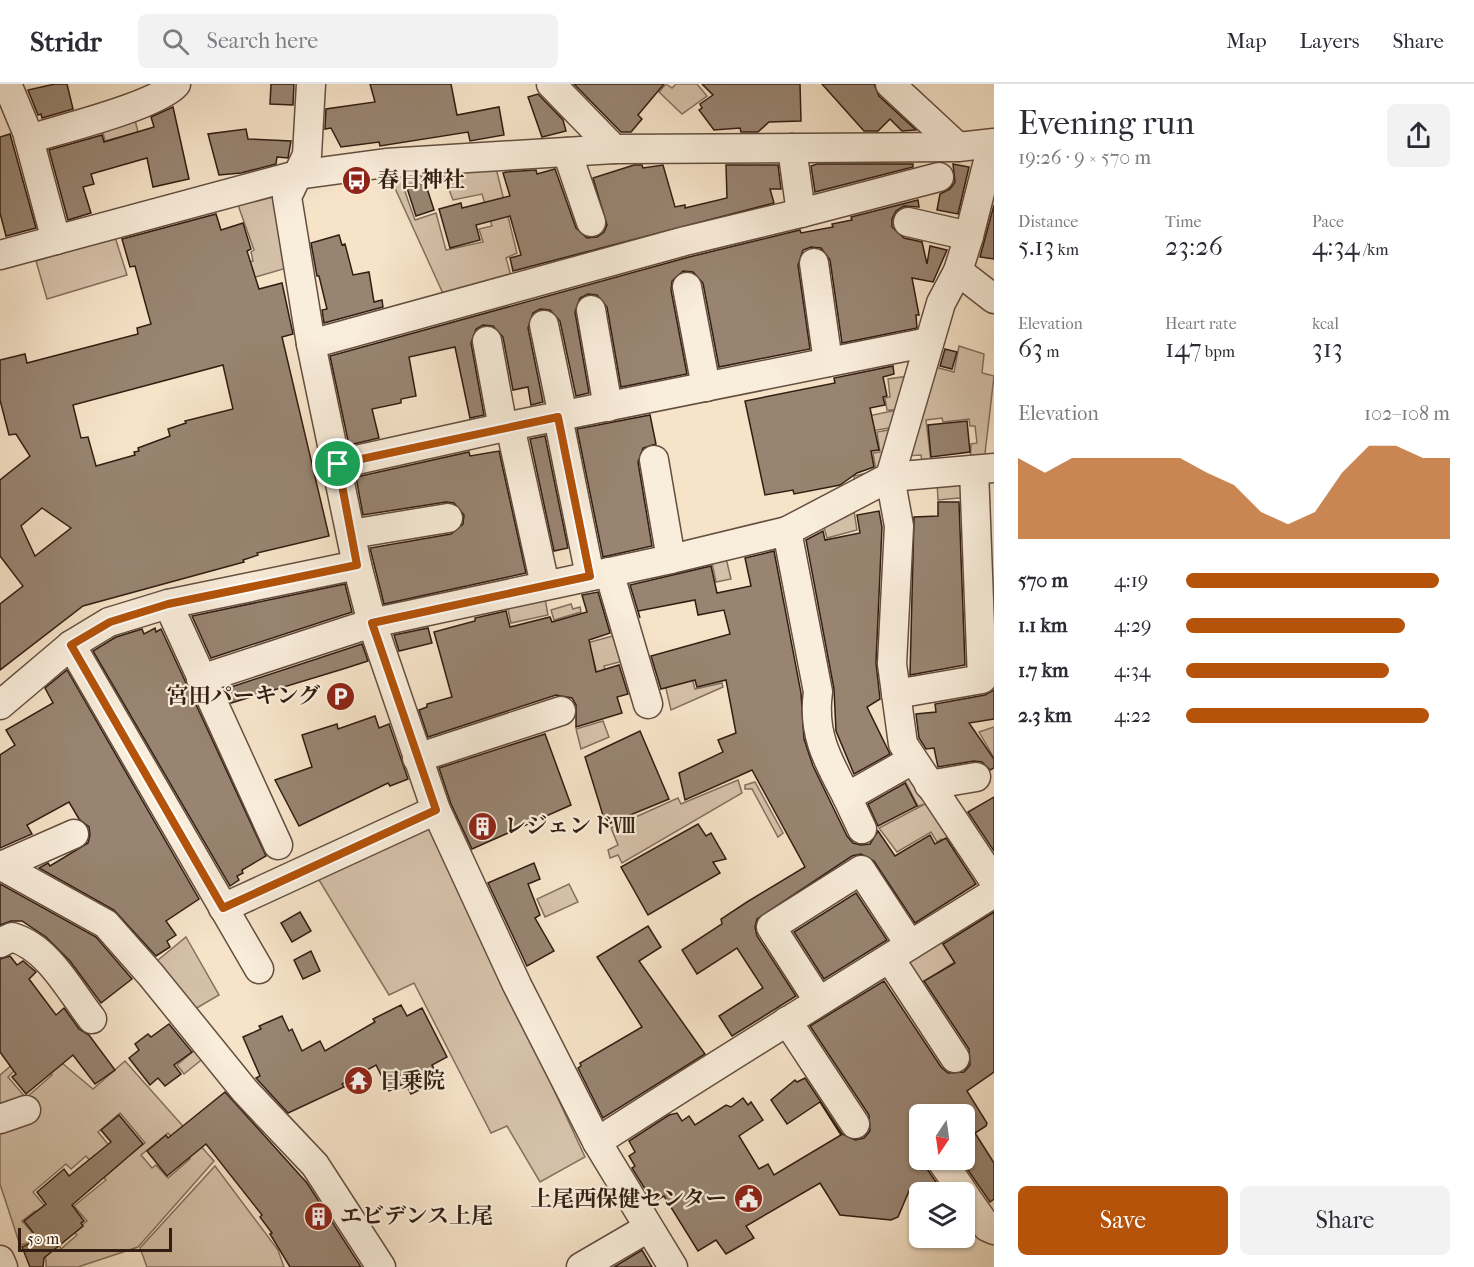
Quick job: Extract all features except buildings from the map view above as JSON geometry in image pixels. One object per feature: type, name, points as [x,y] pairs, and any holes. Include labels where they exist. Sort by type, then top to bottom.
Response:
[{"type":"street","points":[[7,84],[29,139],[56,240]]},
{"type":"street","points":[[29,139],[124,110],[170,90],[176,84]]},
{"type":"street","points":[[311,84],[307,155],[287,197],[311,344],[338,464],[357,565],[372,623],[436,810],[517,985],[597,1142],[672,1267]]},
{"type":"street","points":[[551,84],[614,149]]},
{"type":"street","points":[[890,84],[981,154]]},
{"type":"street","points":[[792,148],[801,213]]},
{"type":"street","points":[[0,255],[297,175],[386,163],[614,149],[792,148],[981,154]]},
{"type":"street","points":[[567,152],[591,222]]},
{"type":"street","points":[[981,154],[969,236],[946,282],[891,477],[899,526],[892,664],[903,744],[994,881]]},
{"type":"street","points":[[311,344],[686,241],[939,177]]},
{"type":"street","points":[[908,222],[969,236]]},
{"type":"street","points":[[814,262],[828,362]]},
{"type":"street","points":[[946,282],[994,299]]},
{"type":"street","points":[[687,287],[706,387]]},
{"type":"street","points":[[591,310],[608,407]]},
{"type":"street","points":[[544,326],[560,416],[599,574],[648,704]]},
{"type":"street","points":[[487,341],[545,585]]},
{"type":"street","points":[[338,464],[560,416],[929,342]]},
{"type":"street","points":[[654,460],[671,559]]},
{"type":"street","points":[[201,680],[372,623],[671,559],[787,531],[891,477],[984,469],[988,648],[982,680],[896,694]]},
{"type":"street","points":[[351,534],[448,518]]},
{"type":"street","points":[[787,531],[818,692],[815,712],[822,750],[862,829]]},
{"type":"street","points":[[0,705],[71,645],[110,622],[168,604],[357,565]]},
{"type":"street","points":[[168,604],[278,845]]},
{"type":"street","points":[[71,645],[259,969]]},
{"type":"street","points":[[417,758],[561,711]]},
{"type":"street","points":[[847,797],[912,760]]},
{"type":"street","points":[[929,785],[976,777]]},
{"type":"street","points":[[223,908],[436,810]]},
{"type":"street","points":[[0,866],[74,834]]},
{"type":"street","points":[[0,866],[106,924],[151,975],[245,1092],[315,1165],[381,1267]]},
{"type":"street","points":[[818,1000],[771,927],[861,870],[955,1058]]},
{"type":"street","points":[[597,1142],[818,1000],[994,893]]},
{"type":"street","points":[[0,943],[12,937],[22,940],[51,964],[93,1019]]},
{"type":"street","points":[[787,1021],[855,1124]]},
{"type":"street","points":[[975,1209],[987,1227],[994,1230]]},
{"type":"street","points":[[581,1267],[648,1228]]},
{"type":"street","points":[[0,1260],[3,1267]]},
{"type":"shaded area","points":[[666,84],[672,88],[676,84],[697,84],[707,96],[682,114],[659,92]]},
{"type":"shaded area","points":[[134,116],[138,132],[105,141],[101,124]]},
{"type":"shaded area","points":[[495,164],[517,253],[506,258],[513,283],[446,300],[389,175],[420,171],[423,180],[403,186],[415,220],[436,213],[446,250],[483,242],[479,229],[492,226],[482,194],[453,200],[441,169]]},
{"type":"shaded area","points":[[277,196],[290,267],[187,297],[227,269],[253,261],[251,252],[254,250],[238,205]]},
{"type":"shaded area","points":[[115,237],[127,275],[47,299],[36,261]]},
{"type":"shaded area","points":[[959,346],[984,354],[982,373],[994,376],[984,462],[923,469],[921,455],[907,456],[931,366],[954,372]],"holes":[[[942,418],[943,422],[969,419],[970,426],[975,426],[977,443],[971,444],[970,463],[931,461],[926,420]]]},
{"type":"shaded area","points":[[909,376],[895,427],[871,431],[868,416],[897,410],[887,410],[885,398],[890,397],[888,379]]},
{"type":"shaded area","points":[[894,429],[881,473],[855,488],[854,476],[876,471],[873,453],[880,452],[877,432]]},
{"type":"shaded area","points":[[964,479],[969,497],[938,500],[937,482]]},
{"type":"shaded area","points":[[853,505],[857,530],[827,538],[822,520]]},
{"type":"shaded area","points":[[726,558],[731,579],[716,582],[712,563]]},
{"type":"shaded area","points":[[544,593],[548,615],[511,623],[506,601]]},
{"type":"shaded area","points":[[571,604],[573,609],[580,607],[581,612],[554,620],[551,610]]},
{"type":"shaded area","points":[[620,634],[627,660],[604,666],[608,682],[563,679],[596,670],[592,654],[554,652]]},
{"type":"shaded area","points":[[691,674],[695,689],[722,683],[723,687],[671,710],[664,680]]},
{"type":"shaded area","points":[[603,721],[609,737],[581,749],[576,729]]},
{"type":"shaded area","points":[[994,727],[994,758],[979,732]]},
{"type":"shaded area","points":[[910,771],[961,845],[950,852],[941,839],[937,842],[931,832],[897,852],[879,828],[925,804],[918,806],[905,781],[882,791]]},
{"type":"shaded area","points":[[738,780],[742,793],[622,863],[618,855],[610,858],[608,850],[618,845],[611,828],[678,798],[681,804]]},
{"type":"shaded area","points":[[755,782],[783,833],[778,837],[752,789],[745,789],[745,785]]},
{"type":"shaded area","points":[[431,825],[585,1157],[540,1182],[507,1126],[491,1133],[414,983],[389,995],[316,875]]},
{"type":"shaded area","points":[[569,884],[578,902],[545,917],[537,899]]},
{"type":"shaded area","points":[[186,937],[219,995],[190,1012],[152,965]]},
{"type":"shaded area","points":[[938,937],[950,954],[956,951],[960,972],[953,963],[919,985],[903,960]]},
{"type":"shaded area","points":[[38,1043],[93,1089],[125,1061],[214,1161],[138,1247],[78,1267],[46,1267],[45,1255],[39,1247],[32,1242],[20,1245],[0,1184],[0,1075]],"holes":[[[33,1052],[52,1075],[26,1098],[8,1077]],[[120,1113],[145,1143],[122,1161],[98,1132]],[[168,1133],[190,1159],[168,1178],[156,1165],[152,1168],[141,1155]],[[86,1156],[106,1180],[74,1206],[87,1221],[74,1232],[77,1235],[61,1249],[51,1230],[39,1240],[22,1221],[35,1211],[47,1225],[55,1218],[33,1192],[66,1164],[71,1169]]]},
{"type":"shaded area","points":[[197,1048],[205,1057],[184,1074],[177,1065]]},
{"type":"shaded area","points":[[215,1166],[278,1250],[284,1267],[147,1267],[140,1248]]},
{"type":"place","name":"春日神社","points":[[356,180]]},
{"type":"place","name":"宮田パーキング","points":[[341,696]]},
{"type":"place","name":"レジェンドⅧ","points":[[483,826]]},
{"type":"place","name":"日乗院","points":[[358,1081]]},
{"type":"place","name":"上尾西保健センター","points":[[748,1199]]},
{"type":"place","name":"エビデンス上尾","points":[[319,1216]]},
{"type":"route","points":[[558,417],[590,576],[372,623],[436,810],[223,908],[71,645],[110,622],[168,604],[357,565],[338,464],[558,417]]}]
